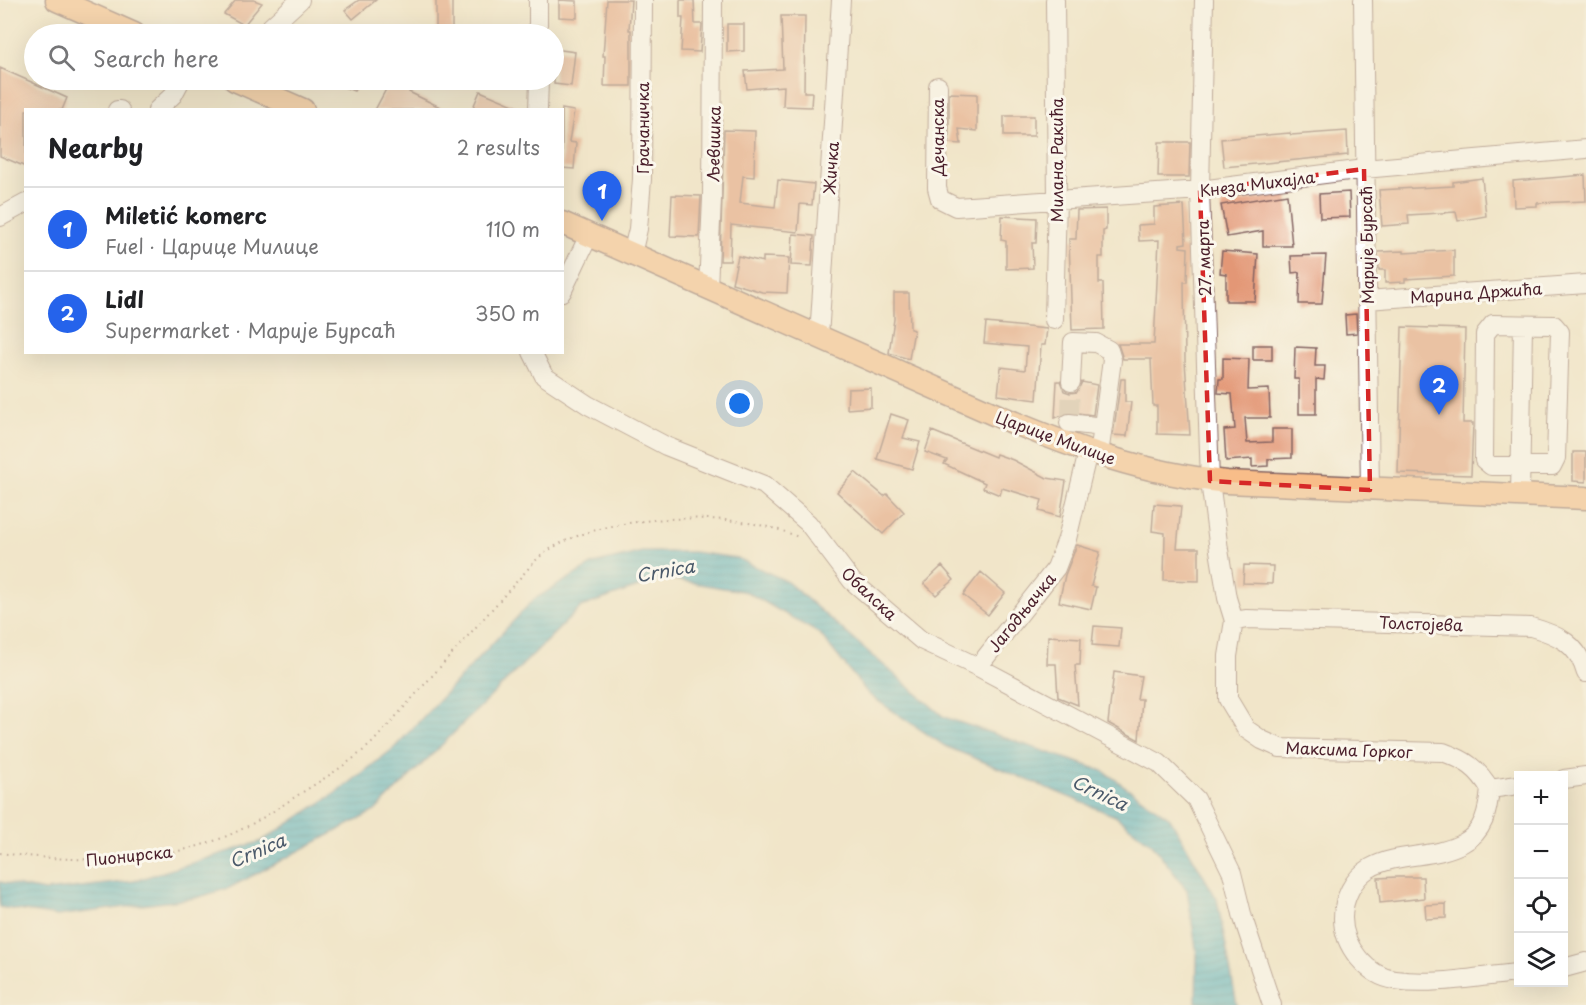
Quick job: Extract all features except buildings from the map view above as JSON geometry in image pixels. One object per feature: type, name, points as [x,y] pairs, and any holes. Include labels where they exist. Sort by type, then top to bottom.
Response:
[{"type":"main road","points":[[57,0],[111,24]]},
{"type":"main road","points":[[256,90],[291,107]]},
{"type":"main road","name":"Царице Милице","points":[[564,225],[819,337],[1065,427],[1093,453],[1210,481],[1586,498]]},
{"type":"street","points":[[274,24],[300,0]]},
{"type":"street","points":[[537,0],[538,24]]},
{"type":"street","name":"Грачаничка","points":[[632,254],[638,229],[642,179],[643,0]]},
{"type":"street","name":"Љевишка","points":[[708,288],[712,199],[713,0]]},
{"type":"street","name":"Жичка","points":[[819,337],[841,0]]},
{"type":"street","name":"Милана Ракића","points":[[1054,320],[1057,199],[1055,0]]},
{"type":"street","name":"27. марта","points":[[1204,0],[1200,190],[1210,481]]},
{"type":"street","name":"Марије Бурсаћ","points":[[1363,0],[1371,490]]},
{"type":"street","name":"Дечанска","points":[[937,188],[938,86]]},
{"type":"street","points":[[159,108],[176,90]]},
{"type":"street","points":[[538,108],[539,90]]},
{"type":"street","name":"Кнеза Михајла","points":[[937,188],[940,200],[956,207],[1200,190],[1364,169],[1586,149]]},
{"type":"street","points":[[0,217],[24,204]]},
{"type":"street","points":[[564,288],[589,235]]},
{"type":"street","name":"Марина Држића","points":[[1367,300],[1586,284]]},
{"type":"street","points":[[1493,324],[1554,325],[1560,332],[1556,461],[1552,466],[1520,468],[1491,466],[1484,460],[1485,334],[1493,324]]},
{"type":"street","points":[[1520,496],[1523,325]]},
{"type":"street","name":"Јагодњачка","points":[[978,666],[1056,568],[1103,427],[1112,360],[1108,350],[1096,343],[1073,342],[1071,382]]},
{"type":"street","name":"Обалска","points":[[533,354],[544,376],[588,405],[666,446],[764,485],[808,523],[852,581],[921,640],[978,666],[1159,764],[1196,799],[1233,873],[1243,918],[1272,1005]]},
{"type":"street","points":[[1065,427],[1103,427]]},
{"type":"street","name":"Максима Горког","points":[[1210,481],[1227,598],[1234,621],[1228,656],[1228,699],[1246,729],[1262,741],[1280,748],[1443,752],[1464,760],[1480,772],[1490,789]]},
{"type":"street","name":"Толстојева","points":[[1234,621],[1247,619],[1531,627],[1566,640],[1576,650],[1586,673]]},
{"type":"street","points":[[1568,778],[1586,776]]},
{"type":"street","points":[[1514,786],[1490,789],[1488,812],[1479,829],[1463,843],[1399,857],[1369,869],[1355,882],[1346,898],[1343,918],[1345,935],[1350,948],[1362,962],[1393,980],[1421,981],[1514,973]]},
{"type":"street","points":[[1568,967],[1586,962]]},
{"type":"path","name":"Пионирска","points":[[0,853],[50,859],[105,861],[185,849],[222,838],[254,823],[352,761],[373,742],[535,561],[548,548],[561,541],[606,527],[664,519],[765,526],[807,541],[821,541]]},
{"type":"highlighted area","points":[[1364,169],[1370,490],[1210,481],[1200,190]]},
{"type":"water","name":"Crnica","points":[[642,552],[693,552],[737,558],[786,581],[944,717],[1103,771],[1170,818],[1217,899],[1237,1005],[1196,1003],[1197,955],[1187,890],[1152,844],[1115,816],[945,746],[869,695],[820,634],[747,592],[664,578],[581,607],[375,811],[229,888],[196,898],[57,916],[0,907],[0,882],[44,891],[134,881],[262,841],[339,791],[394,748],[534,599],[593,564]]},
{"type":"tunnel","points":[[1070,416],[1071,382]]},
{"type":"place","name":"Miletić komerc","points":[[602,221]]},
{"type":"place","name":"Lidl","points":[[1439,415]]}]
